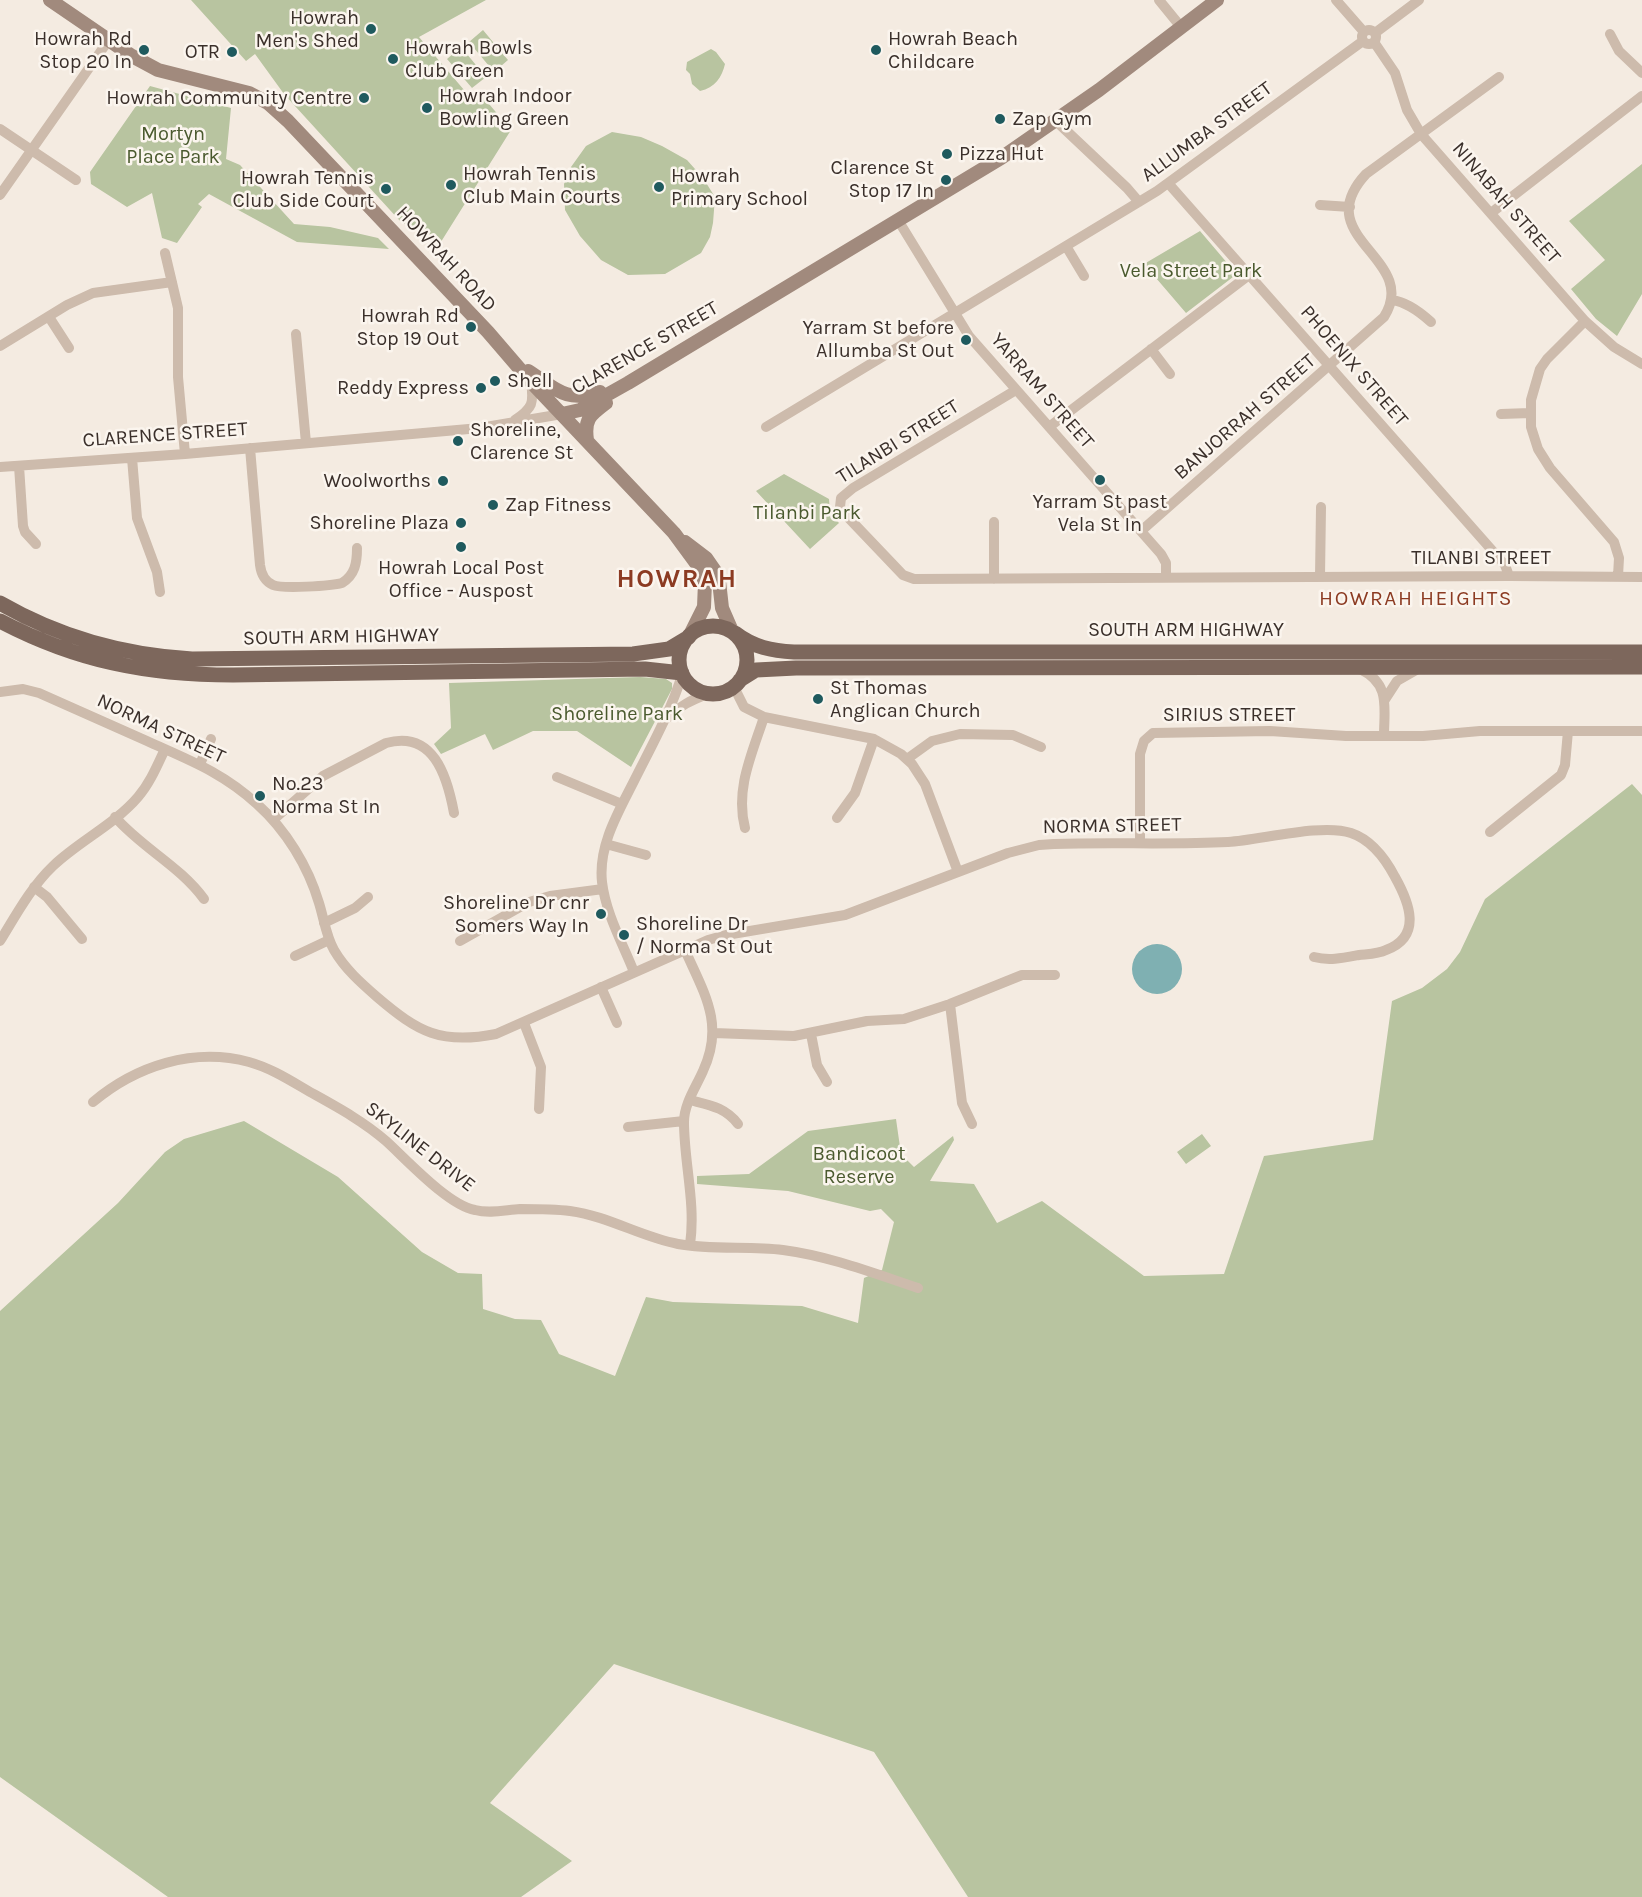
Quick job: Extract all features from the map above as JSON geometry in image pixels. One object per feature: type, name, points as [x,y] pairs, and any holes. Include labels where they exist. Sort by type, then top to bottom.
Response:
[{"type":"main road","name":"HOWRAH ROAD","points":[[50,0],[108,41],[158,70],[249,93],[268,103],[332,167],[674,534]]},
{"type":"main road","name":"CLARENCE STREET","points":[[562,414],[580,410],[628,383],[1001,158],[1056,121],[1217,0]]},
{"type":"main road","points":[[514,361],[560,392],[574,397],[586,396],[628,383]]},
{"type":"main road","points":[[587,440],[585,426],[589,418],[628,383]]},
{"type":"main road","points":[[674,534],[700,553],[712,566],[719,581],[722,608],[742,645],[745,669],[737,683],[720,693],[707,694],[692,686],[682,674],[682,652],[704,607],[705,582],[699,567],[674,534]]},
{"type":"main road","name":"SOUTH ARM HIGHWAY","points":[[0,603],[44,625],[87,641],[146,654],[192,659],[633,654],[669,649],[689,636]]},
{"type":"main road","name":"SOUTH ARM HIGHWAY","points":[[0,621],[39,640],[83,656],[166,673],[233,675],[645,669],[682,674]]},
{"type":"main road","points":[[689,636],[706,626],[717,626],[734,632]]},
{"type":"main road","name":"SOUTH ARM HIGHWAY","points":[[734,632],[748,643],[763,648],[794,652],[1642,652]]},
{"type":"main road","name":"SOUTH ARM HIGHWAY","points":[[737,683],[756,670],[796,668],[1642,667]]},
{"type":"street","points":[[1159,0],[1181,27]]},
{"type":"street","name":"NINABAH STREET","points":[[1336,0],[1369,37],[1395,74],[1407,110],[1421,134],[1585,321],[1614,347],[1642,364]]},
{"type":"street","name":"ALLUMBA STREET","points":[[766,427],[1139,202],[1419,0]]},
{"type":"street","points":[[1610,34],[1619,51],[1642,73]]},
{"type":"street","points":[[0,195],[108,41]]},
{"type":"street","points":[[1431,322],[1411,306],[1392,300],[1388,274],[1354,232],[1350,207],[1355,189],[1366,174],[1499,77]]},
{"type":"street","points":[[1491,213],[1642,96]]},
{"type":"street","points":[[1056,121],[1139,202]]},
{"type":"street","points":[[0,129],[76,180]]},
{"type":"street","name":"PHOENIX STREET","points":[[1168,183],[1505,565],[1509,576]]},
{"type":"street","points":[[1320,205],[1350,207]]},
{"type":"street","name":"YARRAM STREET","points":[[898,220],[969,336],[1165,559],[1166,577]]},
{"type":"street","points":[[1066,246],[1084,276]]},
{"type":"street","points":[[165,253],[179,318],[178,377],[185,454]]},
{"type":"street","points":[[1049,426],[1249,275]]},
{"type":"street","points":[[0,346],[68,305],[93,294],[172,282]]},
{"type":"street","name":"BANJORRAH STREET","points":[[1141,531],[1384,317],[1392,300]]},
{"type":"street","points":[[49,317],[69,348]]},
{"type":"street","points":[[1585,321],[1540,369],[1533,389],[1530,413],[1534,440],[1544,459],[1614,542],[1618,558],[1618,576]]},
{"type":"street","points":[[296,334],[306,443]]},
{"type":"street","points":[[1151,349],[1170,374]]},
{"type":"street","points":[[513,422],[524,415],[532,405],[534,398],[531,382]]},
{"type":"street","name":"TILANBI STREET","points":[[1016,390],[841,498],[840,507],[846,516],[897,570],[908,578],[1642,577]]},
{"type":"street","points":[[1501,414],[1530,413]]},
{"type":"street","name":"CLARENCE STREET","points":[[0,467],[185,454],[480,428],[562,414]]},
{"type":"street","points":[[250,448],[261,573],[269,583],[281,586],[342,583],[355,569],[357,548]]},
{"type":"street","points":[[132,458],[137,518],[157,572],[160,592]]},
{"type":"street","points":[[19,466],[23,526],[25,532],[36,544]]},
{"type":"street","points":[[1320,576],[1321,507]]},
{"type":"street","points":[[994,522],[994,579]]},
{"type":"street","points":[[1358,667],[1377,679],[1384,701],[1384,736]]},
{"type":"street","points":[[1384,701],[1397,681],[1424,667]]},
{"type":"street","points":[[634,972],[613,923],[603,889],[602,862],[606,844],[622,804],[674,698],[682,674]]},
{"type":"street","points":[[737,683],[740,702],[744,707],[764,717],[874,739],[891,747],[907,759],[925,784],[958,873]]},
{"type":"street","name":"NORMA STREET","points":[[0,692],[23,689],[34,691],[200,764],[233,784],[273,820],[304,866],[329,940],[342,962],[358,981],[400,1017],[420,1029],[449,1038],[473,1038],[496,1034],[685,950],[726,935],[845,915],[1008,853],[1039,845],[1226,842],[1335,830],[1354,834],[1363,839],[1385,860],[1407,899],[1410,919],[1408,928],[1398,943],[1384,951],[1332,959],[1314,957]]},
{"type":"street","points":[[662,723],[675,710],[707,694]]},
{"type":"street","points":[[745,828],[740,798],[764,717]]},
{"type":"street","name":"SIRIUS STREET","points":[[1140,842],[1140,754],[1144,741],[1153,733],[1270,731],[1346,736],[1423,736],[1480,731],[1642,731]]},
{"type":"street","points":[[1490,832],[1561,775],[1565,765],[1568,731]]},
{"type":"street","points":[[907,759],[940,737],[960,734],[1013,735],[1041,747]]},
{"type":"street","points":[[200,764],[211,739]]},
{"type":"street","points":[[837,818],[855,793],[874,739]]},
{"type":"street","points":[[273,820],[323,776],[393,741],[416,742],[432,752],[451,794],[454,813]]},
{"type":"street","points":[[0,941],[34,887],[62,857],[131,805],[146,787],[165,749]]},
{"type":"street","points":[[557,777],[622,804]]},
{"type":"street","points":[[115,818],[191,881],[204,899]]},
{"type":"street","points":[[606,844],[646,855]]},
{"type":"street","points":[[34,887],[47,897],[82,939]]},
{"type":"street","points":[[460,941],[529,902],[550,896],[603,889]]},
{"type":"street","points":[[324,923],[355,908],[368,897]]},
{"type":"street","points":[[295,956],[329,940]]},
{"type":"street","points":[[685,950],[709,1007],[714,1033],[706,1064],[690,1100],[684,1121],[691,1192],[690,1245]]},
{"type":"street","points":[[714,1033],[777,1037],[812,1034],[867,1021],[904,1019],[950,1004],[1022,975],[1055,975]]},
{"type":"street","points":[[601,987],[617,1023]]},
{"type":"street","points":[[950,1004],[962,1103],[972,1124]]},
{"type":"street","points":[[524,1023],[541,1067],[540,1109]]},
{"type":"street","points":[[812,1034],[817,1065],[827,1082]]},
{"type":"street","name":"SKYLINE DRIVE","points":[[93,1102],[123,1079],[141,1070],[171,1061],[217,1057],[250,1062],[266,1068],[336,1106],[372,1129],[451,1199],[467,1208],[491,1212],[535,1209],[570,1211],[613,1222],[670,1242],[795,1252],[851,1265],[918,1288]]},
{"type":"street","points":[[690,1100],[718,1107],[732,1116],[738,1124]]},
{"type":"street","points":[[628,1126],[684,1121]]},
{"type":"green space","points":[[191,0],[486,0],[419,37],[470,97],[484,98],[511,130],[439,245],[400,221],[284,94],[255,54],[246,61]]},
{"type":"green space","points":[[483,30],[508,60],[494,72],[469,42]]},
{"type":"green space","points":[[461,47],[486,77],[472,88],[447,59]]},
{"type":"green space","points":[[711,49],[725,64],[717,81],[700,91],[692,84],[690,74],[686,70],[687,62]]},
{"type":"green space","name":"Mortyn Place Park","points":[[150,86],[231,108],[226,159],[240,165],[294,224],[330,227],[378,238],[389,249],[297,242],[209,194],[198,204],[202,207],[177,243],[162,238],[152,193],[127,207],[91,184],[90,172]]},
{"type":"green space","points":[[612,132],[641,137],[687,160],[703,178],[715,197],[710,237],[701,253],[665,274],[628,275],[601,260],[580,236],[565,210],[564,184],[571,167],[586,146]]},
{"type":"green space","points":[[1642,164],[1642,294],[1617,336],[1596,319],[1571,289],[1605,260],[1569,221]]},
{"type":"green space","name":"Vela Street Park","points":[[1200,231],[1234,271],[1233,277],[1186,313],[1144,264]]},
{"type":"green space","name":"Tilanbi Park","points":[[784,474],[829,499],[830,513],[839,523],[810,549],[756,491]]},
{"type":"green space","name":"Shoreline Park","points":[[640,677],[666,679],[672,683],[672,689],[631,767],[577,731],[533,731],[493,750],[485,734],[441,754],[434,744],[451,728],[449,683]]},
{"type":"green space","name":"Bandicoot Reserve","points":[[1632,784],[1642,795],[1642,1897],[968,1897],[874,1752],[614,1664],[490,1803],[572,1861],[521,1897],[168,1897],[0,1777],[0,1311],[118,1203],[165,1152],[184,1139],[244,1121],[338,1177],[422,1252],[458,1273],[482,1274],[483,1309],[515,1319],[541,1320],[559,1354],[615,1376],[646,1297],[673,1302],[802,1306],[858,1323],[864,1278],[882,1270],[894,1222],[881,1209],[870,1211],[788,1191],[697,1184],[697,1176],[749,1174],[808,1131],[896,1119],[901,1154],[914,1167],[953,1136],[954,1140],[930,1181],[974,1184],[997,1223],[1042,1201],[1144,1276],[1224,1274],[1264,1156],[1373,1140],[1392,1001],[1422,988],[1447,969],[1460,952],[1485,899]]},
{"type":"green space","points":[[1202,1134],[1211,1146],[1186,1164],[1177,1152]]},
{"type":"water","points":[[1157,944],[1166,946],[1177,955],[1182,969],[1180,978],[1171,989],[1157,994],[1148,992],[1137,983],[1132,969],[1134,960],[1143,949]]},
{"type":"place","name":"Howrah Men's Shed","points":[[371,29]]},
{"type":"place","name":"Howrah Rd Stop 20 In","points":[[144,50]]},
{"type":"place","name":"Howrah Beach Childcare","points":[[876,50]]},
{"type":"place","name":"OTR","points":[[232,52]]},
{"type":"place","name":"Howrah Bowls Club Green","points":[[393,59]]},
{"type":"place","name":"Howrah Community Centre","points":[[364,98]]},
{"type":"place","name":"Howrah Indoor Bowling Green","points":[[427,108]]},
{"type":"place","name":"Zap Gym","points":[[1000,119]]},
{"type":"place","name":"Pizza Hut","points":[[947,154]]},
{"type":"place","name":"Clarence St Stop 17 In","points":[[946,180]]},
{"type":"place","name":"Howrah Tennis Club Main Courts","points":[[451,185]]},
{"type":"place","name":"Howrah Primary School","points":[[659,187]]},
{"type":"place","name":"Howrah Tennis Club Side Court","points":[[386,189]]},
{"type":"place","name":"Howrah Rd Stop 19 Out","points":[[471,327]]},
{"type":"place","name":"Yarram St before Allumba St Out","points":[[966,340]]},
{"type":"place","name":"Shell","points":[[495,381]]},
{"type":"place","name":"Reddy Express","points":[[481,388]]},
{"type":"place","name":"Shoreline, Clarence St","points":[[458,441]]},
{"type":"place","name":"Yarram St past Vela St In","points":[[1100,480]]},
{"type":"place","name":"Woolworths","points":[[443,481]]},
{"type":"place","name":"Zap Fitness","points":[[493,505]]},
{"type":"place","name":"Shoreline Plaza","points":[[461,523]]},
{"type":"place","name":"Howrah Local Post Office - Auspost","points":[[461,547]]},
{"type":"place","name":"St Thomas Anglican Church","points":[[818,699]]},
{"type":"place","name":"No.23 Norma St In","points":[[260,796]]},
{"type":"place","name":"Shoreline Dr cnr Somers Way In","points":[[601,914]]},
{"type":"place","name":"Shoreline Dr / Norma St Out","points":[[624,935]]},
{"type":"district","name":"HOWRAH","points":[[677,580]]},
{"type":"district","name":"HOWRAH HEIGHTS","points":[[1416,599]]}]
